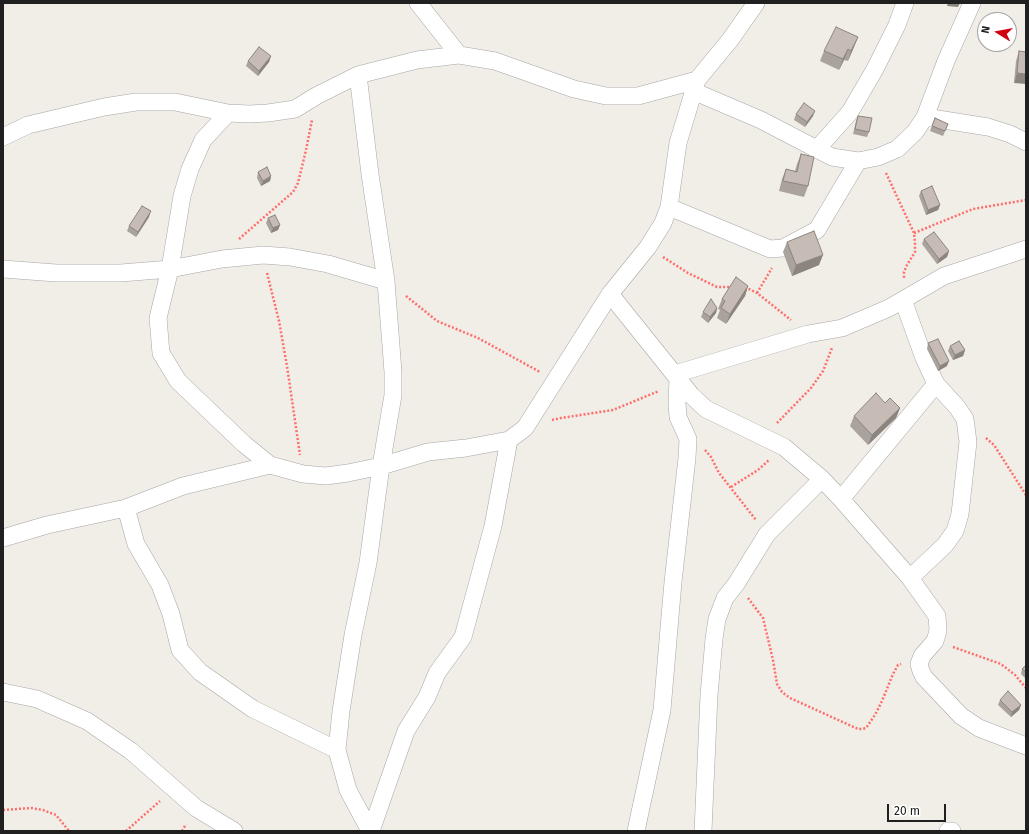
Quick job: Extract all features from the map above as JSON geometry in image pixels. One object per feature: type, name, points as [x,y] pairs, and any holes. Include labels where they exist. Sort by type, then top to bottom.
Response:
[{"type":"street","points":[[418,3],[459,55]]},
{"type":"street","points":[[228,114],[203,140],[190,168],[182,196],[170,269],[158,318],[161,353],[178,381],[244,444],[270,465],[303,474],[326,476],[348,473],[381,466],[428,452],[466,448],[509,440],[525,428],[610,294],[648,247],[663,223],[669,207],[678,143],[695,85],[730,40],[756,3]]},
{"type":"street","points":[[816,150],[850,112],[875,69],[897,25],[905,3]]},
{"type":"street","points":[[3,137],[28,126],[104,107],[136,102],[175,102],[228,114],[268,113],[295,109],[358,74],[417,60],[459,55],[495,61],[574,89],[606,96],[638,96],[695,85],[816,150],[832,157],[858,161],[878,157],[897,148],[915,132],[925,117],[946,61],[972,3]]},
{"type":"street","points":[[358,74],[370,174],[386,285],[393,372],[393,395],[381,466],[368,563],[353,635],[341,711],[337,750],[348,790],[371,831]]},
{"type":"street","points":[[925,117],[988,128],[1010,134],[1026,142]]},
{"type":"street","points":[[669,207],[770,248],[783,248],[816,230],[858,161]]},
{"type":"street","points":[[677,378],[808,334],[842,328],[889,308],[944,276],[1026,249]]},
{"type":"street","points":[[3,269],[56,273],[121,273],[170,269],[222,259],[263,255],[290,257],[328,264],[386,285]]},
{"type":"street","points":[[610,294],[677,378],[706,409],[784,447],[822,479],[841,499],[910,578],[937,616],[938,631],[935,641],[922,656],[920,671],[961,716],[979,728],[1026,746]]},
{"type":"street","points":[[903,300],[924,358],[936,384],[957,407],[965,419],[968,442],[966,475],[960,514],[955,531],[945,546],[910,578]]},
{"type":"street","points":[[636,831],[662,710],[672,589],[688,439],[678,417],[677,378]]},
{"type":"street","points":[[841,499],[936,384]]},
{"type":"street","points":[[371,831],[406,731],[427,697],[437,673],[463,637],[493,526],[509,440]]},
{"type":"street","points":[[3,538],[47,525],[126,508],[183,486],[270,465]]},
{"type":"street","points":[[703,831],[709,695],[717,618],[725,598],[736,584],[767,534],[822,479]]},
{"type":"street","points":[[126,508],[136,544],[160,585],[171,614],[180,650],[200,672],[253,709],[337,750]]},
{"type":"street","points":[[3,692],[37,699],[87,721],[131,751],[196,808],[234,831]]},
{"type":"path","points":[[222,259],[241,236],[293,192],[298,183],[306,150],[316,96]]},
{"type":"path","points":[[878,157],[914,233],[916,247],[915,252],[904,272],[903,300]]},
{"type":"path","points":[[914,233],[973,209],[1026,200]]},
{"type":"path","points":[[648,247],[688,274],[717,287],[737,286]]},
{"type":"path","points":[[757,293],[783,248]]},
{"type":"path","points":[[263,255],[279,321],[303,474]]},
{"type":"path","points":[[386,285],[408,297],[424,312],[437,321],[478,338],[556,381]]},
{"type":"path","points":[[744,286],[757,293],[808,334]]},
{"type":"path","points":[[763,436],[812,388],[823,370],[834,341],[842,328]]},
{"type":"path","points":[[525,428],[561,418],[613,410],[677,378]]},
{"type":"path","points":[[965,419],[994,445],[1026,495]]},
{"type":"path","points":[[688,439],[707,451],[719,473],[767,534]]},
{"type":"path","points":[[731,487],[758,470],[784,447]]},
{"type":"path","points":[[736,584],[756,607],[763,618],[777,684],[782,692],[790,698],[858,729],[866,728],[875,716],[898,665],[904,662],[920,664]]},
{"type":"path","points":[[935,641],[1001,664],[1026,688]]},
{"type":"path","points":[[126,831],[174,789]]},
{"type":"path","points":[[3,810],[32,808],[43,810],[56,815],[69,831]]},
{"type":"building","points":[[836,27],[858,37],[851,51],[848,49],[843,59],[824,51]]},
{"type":"building","points":[[259,47],[271,56],[259,71],[248,61]]},
{"type":"building","points":[[1019,51],[1026,52],[1026,74],[1017,73]]},
{"type":"building","points":[[804,103],[815,111],[807,122],[796,114]]},
{"type":"building","points":[[858,116],[872,118],[869,132],[855,129]]},
{"type":"building","points":[[935,118],[948,124],[945,131],[932,126]]},
{"type":"building","points":[[801,154],[814,157],[808,186],[783,181],[786,169],[797,172]]},
{"type":"building","points":[[267,167],[271,176],[263,181],[258,172]]},
{"type":"building","points":[[932,186],[940,205],[928,210],[921,191]]},
{"type":"building","points":[[142,206],[151,211],[138,232],[129,226]]},
{"type":"building","points":[[275,215],[280,225],[273,228],[268,218]]},
{"type":"building","points":[[814,231],[823,255],[796,265],[787,242]]},
{"type":"building","points":[[934,232],[949,251],[939,259],[924,239]]},
{"type":"building","points":[[736,277],[748,286],[730,314],[721,308],[725,301],[722,299]]},
{"type":"building","points":[[711,299],[717,308],[710,317],[703,312]]},
{"type":"building","points":[[938,339],[949,361],[940,366],[928,343]]},
{"type":"building","points":[[959,341],[965,350],[955,355],[950,346]]},
{"type":"building","points":[[876,393],[885,403],[890,398],[900,408],[872,435],[854,416]]},
{"type":"building","points":[[1026,665],[1026,672],[1022,669]]},
{"type":"building","points":[[1008,691],[1021,705],[1012,712],[1000,700]]}]
